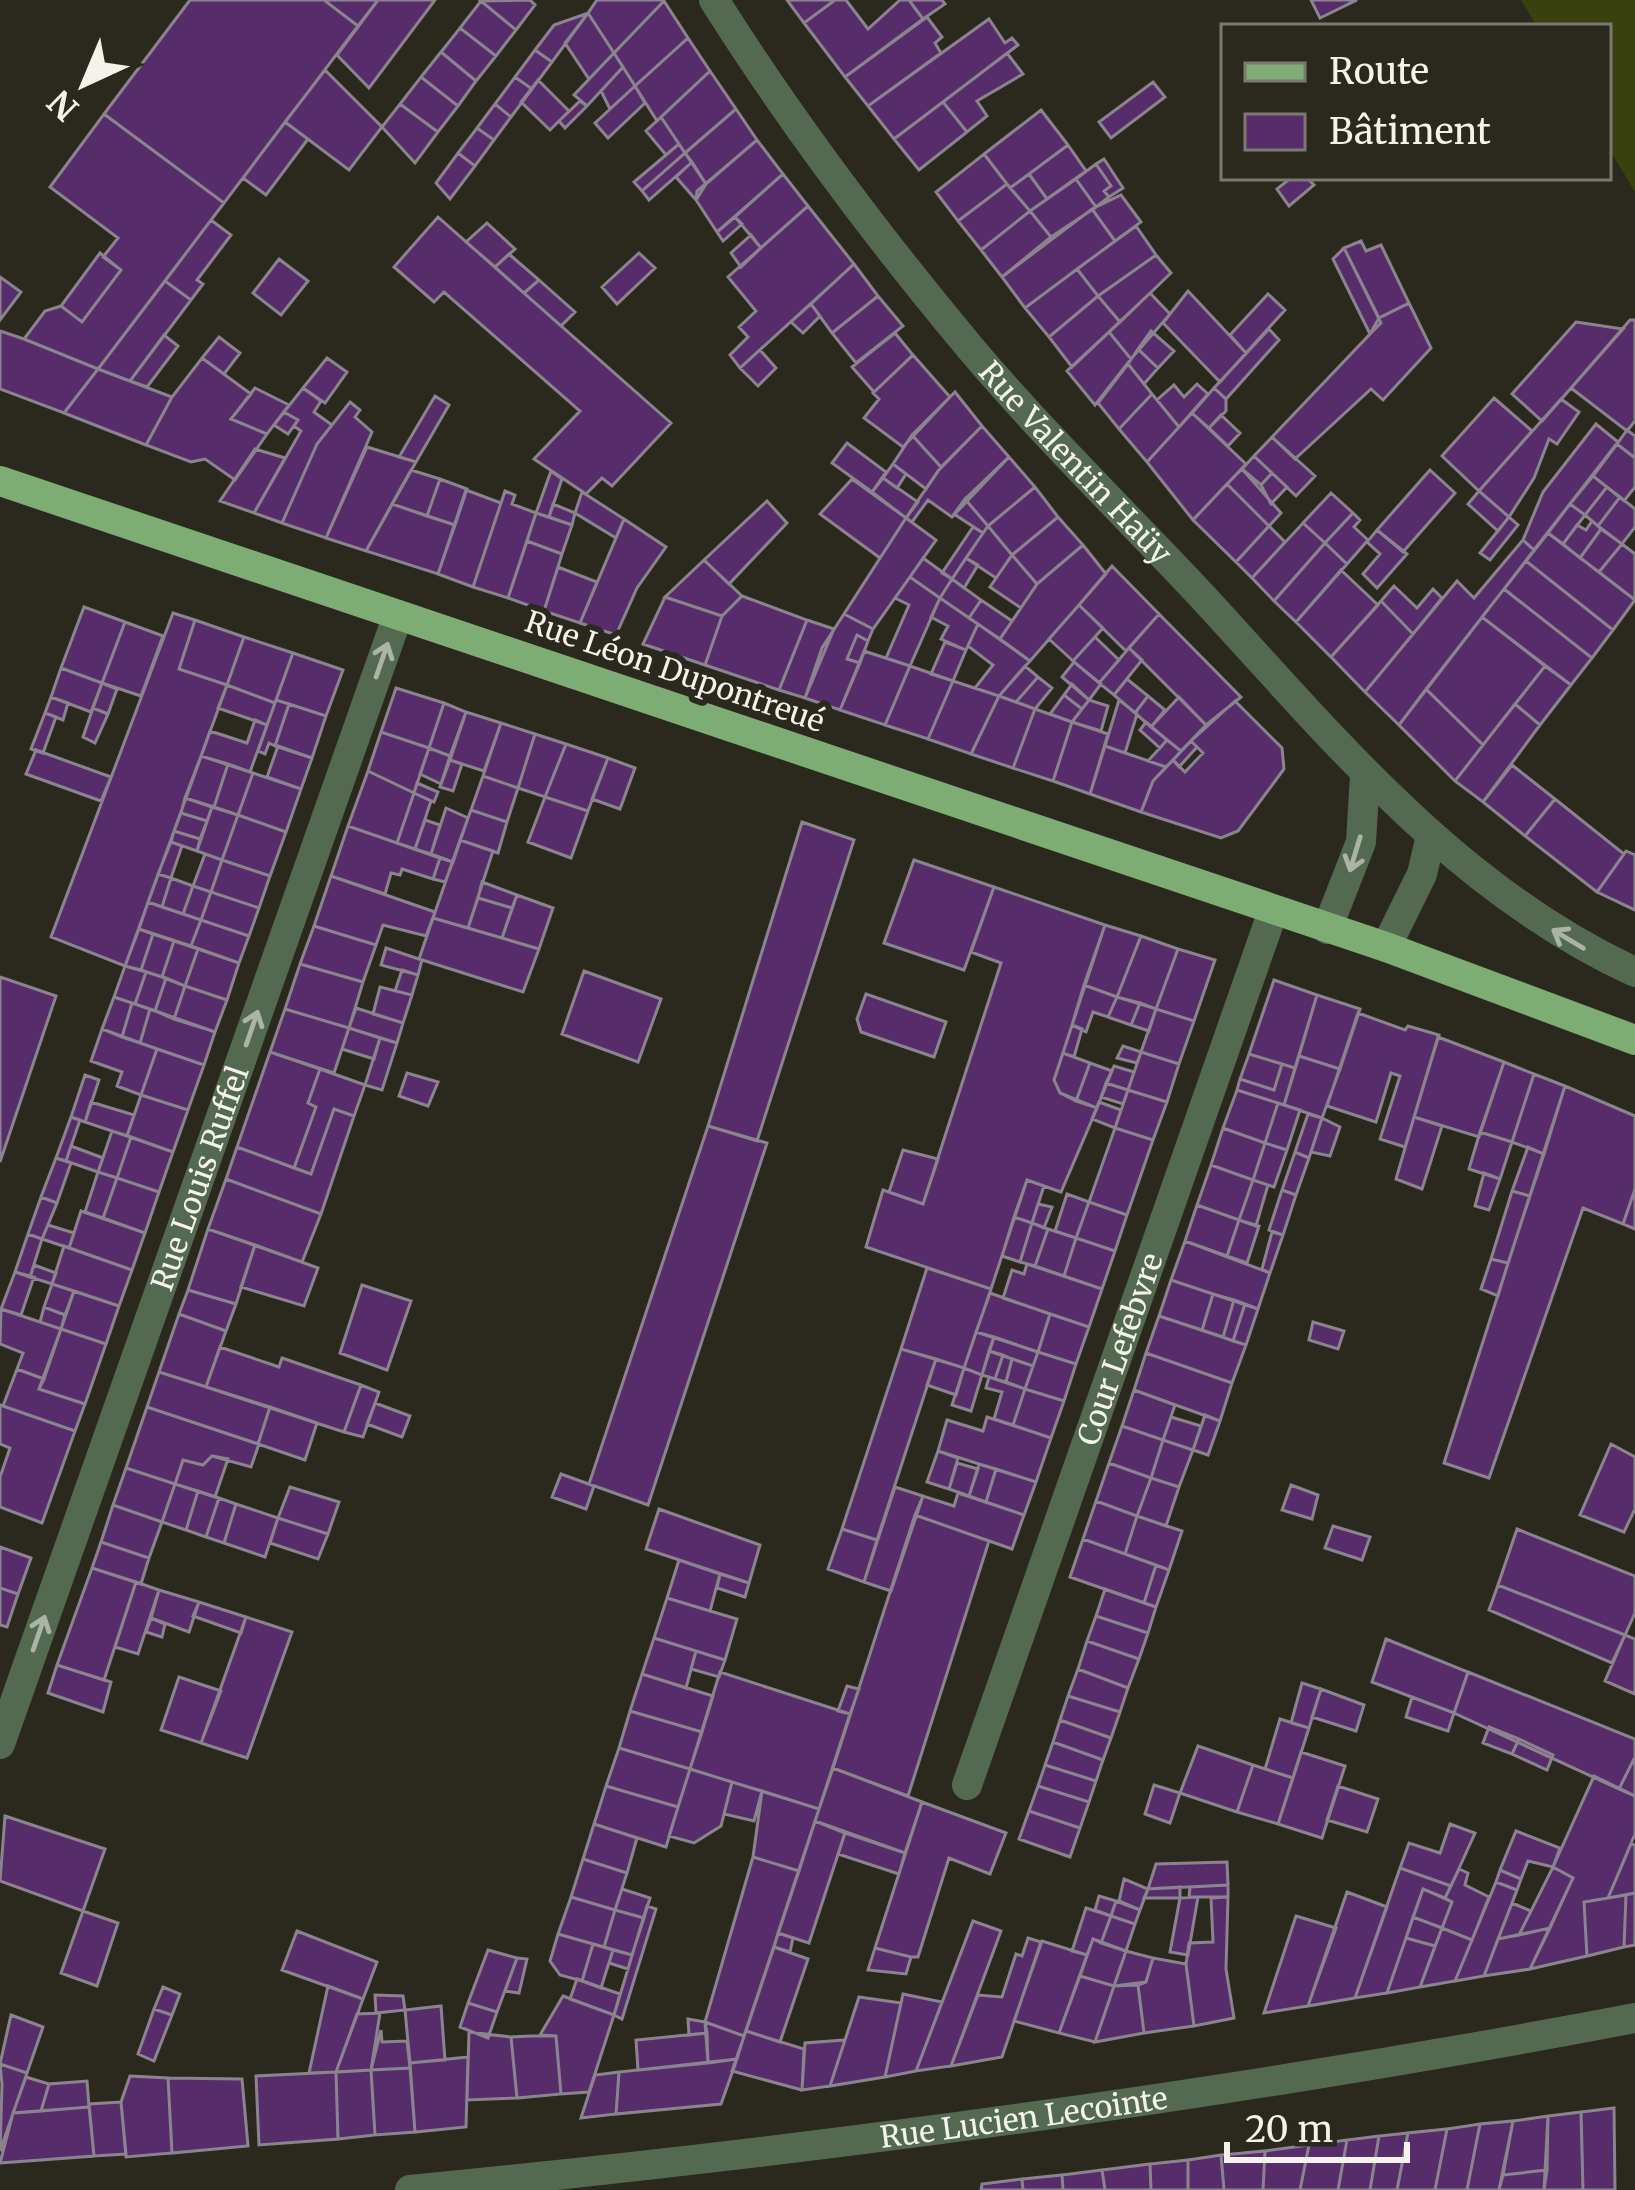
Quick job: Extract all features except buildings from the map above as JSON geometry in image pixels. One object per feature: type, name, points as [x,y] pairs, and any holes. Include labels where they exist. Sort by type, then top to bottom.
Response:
[{"type":"main road","name":"Rue Léon Dupontreué","points":[[0,481],[1386,947],[1635,1040]]},
{"type":"street","name":"Rue Valentin Haüy","points":[[714,0],[871,223],[974,352],[1365,776],[1505,899],[1579,946],[1635,972]]},
{"type":"street","name":"Rue Louis Ruffel","points":[[0,1744],[398,615]]},
{"type":"street","points":[[1327,929],[1360,842],[1365,776]]},
{"type":"street","points":[[1386,947],[1417,887],[1431,836]]},
{"type":"street","name":"Cour Lefebvre","points":[[967,1785],[1273,911]]},
{"type":"street","name":"Rue Lucien Lecointe","points":[[410,2190],[1039,2113],[1495,2044],[1635,2018]]},
{"type":"green space","points":[[1521,0],[1635,0],[1635,192],[1611,152],[1611,24],[1535,24]]}]
